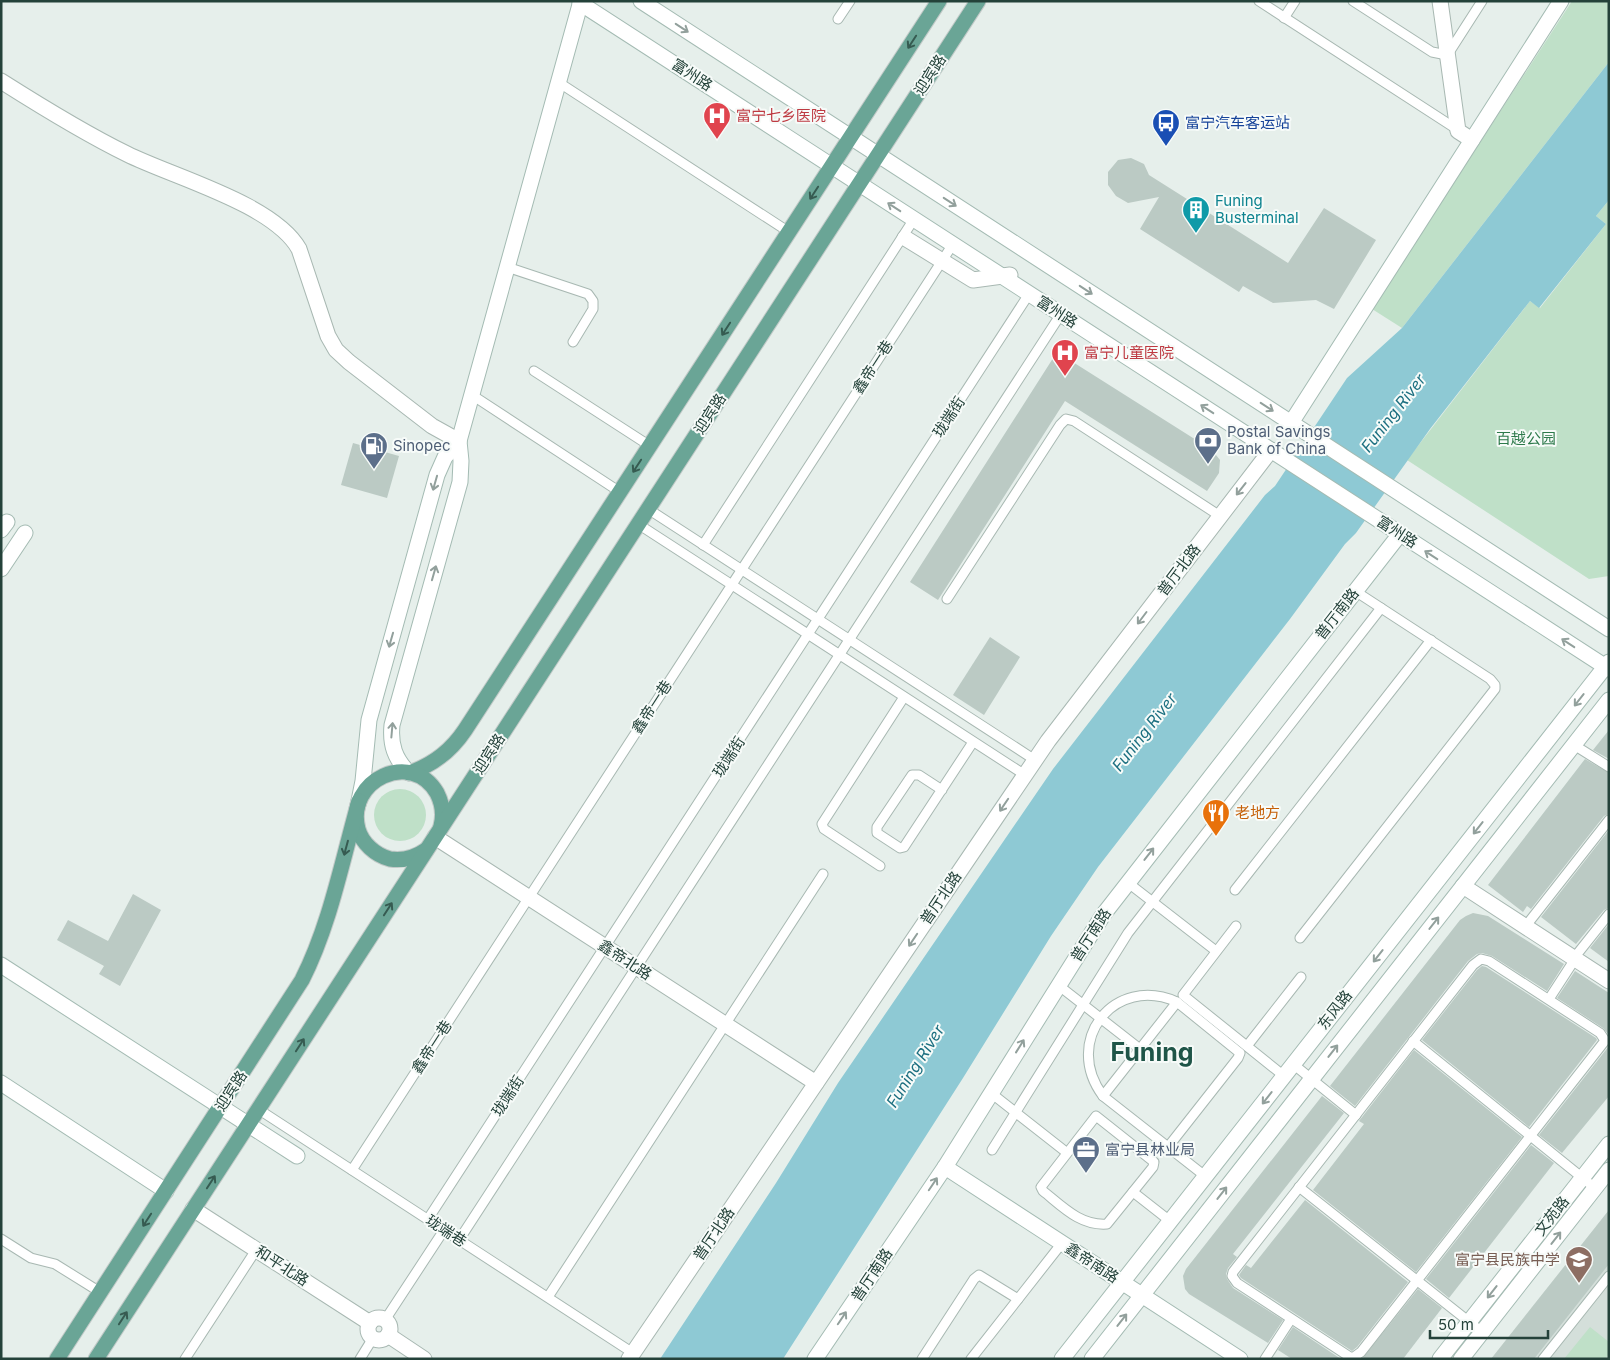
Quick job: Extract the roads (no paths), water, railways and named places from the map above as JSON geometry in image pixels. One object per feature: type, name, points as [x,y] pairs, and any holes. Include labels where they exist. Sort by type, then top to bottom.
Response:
[{"type":"main road","name":"迎宾路","points":[[57,1359],[292,997],[310,964],[323,930],[358,802],[363,792],[370,784],[388,774],[409,773],[425,767],[440,758],[458,740],[939,1]]},
{"type":"main road","name":"迎宾路","points":[[96,1359],[978,1]]},
{"type":"main road","points":[[358,802],[356,822],[359,832],[371,849],[390,858],[411,858],[434,838],[443,820],[440,799],[435,790],[428,782],[409,773]]},
{"type":"street","points":[[641,1],[1609,629]]},
{"type":"street","points":[[1290,422],[1561,1]]},
{"type":"street","points":[[409,773],[394,753],[392,725],[460,482],[462,461],[459,441],[581,2]]},
{"type":"street","name":"富州路","points":[[581,2],[1029,294],[1607,666]]},
{"type":"street","points":[[1440,2],[1458,131],[1472,140]]},
{"type":"street","points":[[1,81],[52,113],[124,153],[231,198],[278,226],[294,241],[299,250],[328,336],[336,350],[432,426],[459,441]]},
{"type":"street","points":[[905,238],[973,280],[1010,275]]},
{"type":"street","points":[[358,802],[363,781],[369,720],[437,475],[445,457],[459,441]]},
{"type":"street","name":"普厅北路","points":[[631,1356],[1035,760],[1271,450]]},
{"type":"street","points":[[1,569],[24,533]]},
{"type":"street","name":"普厅南路","points":[[815,1359],[944,1167],[1102,915],[1400,534]]},
{"type":"street","name":"东风路","points":[[1062,1359],[1607,666]]},
{"type":"street","name":"东风路","points":[[1092,1359],[1609,700]]},
{"type":"street","name":"鑫帝北路","points":[[434,838],[529,897],[816,1084]]},
{"type":"street","points":[[1463,886],[1609,981]]},
{"type":"street","points":[[1,964],[297,1156]]},
{"type":"street","points":[[1,1083],[166,1191]]},
{"type":"street","name":"文苑路","points":[[1440,1359],[1609,1144]]},
{"type":"street","name":"鑫帝南路","points":[[944,1167],[1240,1359]]},
{"type":"street","name":"文苑路","points":[[1461,1359],[1609,1170]]},
{"type":"street","name":"和平北路","points":[[193,1209],[376,1327]]},
{"type":"street","points":[[376,1327],[389,1326],[388,1335],[424,1359]]},
{"type":"lane","points":[[838,19],[850,1]]},
{"type":"lane","points":[[1259,1],[1458,131]]},
{"type":"lane","points":[[1284,18],[1295,1]]},
{"type":"lane","points":[[1353,1],[1428,50],[1438,54],[1448,54],[1482,1]]},
{"type":"lane","points":[[558,82],[789,232]]},
{"type":"lane","points":[[703,545],[914,219]]},
{"type":"lane","name":"鑫帝一巷","points":[[352,1170],[953,244]]},
{"type":"lane","points":[[507,267],[588,294],[594,301],[594,309],[573,342]]},
{"type":"lane","name":"珑端街","points":[[428,1219],[1029,294]]},
{"type":"lane","points":[[459,1240],[1061,314]]},
{"type":"lane","points":[[534,371],[650,446]]},
{"type":"lane","points":[[472,395],[620,492]]},
{"type":"lane","points":[[947,599],[1060,425],[1066,419],[1074,421],[1220,516]]},
{"type":"lane","points":[[648,509],[1035,760]]},
{"type":"lane","points":[[638,524],[1025,775]]},
{"type":"lane","points":[[1300,938],[1495,689],[1495,685],[1490,679],[1355,591]]},
{"type":"lane","points":[[992,1150],[1124,940],[1152,901],[1380,608]]},
{"type":"lane","points":[[1235,890],[1431,640]]},
{"type":"lane","points":[[880,866],[824,829],[822,824],[904,697]]},
{"type":"lane","points":[[942,790],[918,775],[912,774],[877,827],[878,833],[900,848],[904,847],[942,790],[973,742]]},
{"type":"lane","points":[[1574,745],[1609,767]]},
{"type":"lane","points":[[1525,927],[1609,820]]},
{"type":"lane","points":[[548,1297],[822,874]]},
{"type":"lane","points":[[1127,882],[1216,951]]},
{"type":"lane","points":[[1549,999],[1574,958],[1609,914]]},
{"type":"lane","points":[[1236,926],[1183,995],[1247,1046],[1289,1070],[1312,1079],[1356,1115]]},
{"type":"lane","points":[[1481,959],[1489,961],[1549,999],[1600,1033],[1604,1038],[1604,1042],[1361,1352],[1354,1357],[1347,1355],[1237,1284],[1232,1276],[1235,1268],[1473,965],[1481,959]]},
{"type":"lane","points":[[1247,1046],[1301,977]]},
{"type":"lane","points":[[1058,985],[1140,1049]]},
{"type":"lane","points":[[1168,1147],[1240,1053],[1177,1002],[1157,995],[1136,996],[1116,1004],[1100,1018],[1090,1037],[1088,1058],[1092,1078],[1103,1096],[1168,1147],[1205,1176]]},
{"type":"lane","points":[[1103,1096],[1177,1002]]},
{"type":"lane","points":[[1413,1042],[1595,1188]]},
{"type":"lane","points":[[991,1093],[1066,1152]]},
{"type":"lane","name":"珑端巷","points":[[258,1109],[548,1297],[631,1356]]},
{"type":"lane","points":[[1096,1116],[1154,1162],[1153,1167],[1107,1224],[1088,1222],[1078,1218],[1040,1187],[1066,1152],[1096,1116]]},
{"type":"lane","points":[[1298,1187],[1482,1332]]},
{"type":"lane","points":[[1133,1192],[1170,1221]]},
{"type":"lane","points":[[360,1359],[376,1327],[444,1230]]},
{"type":"lane","points":[[1,1239],[31,1258],[55,1264],[100,1292]]},
{"type":"lane","points":[[971,1359],[1062,1243]]},
{"type":"lane","points":[[185,1359],[256,1250]]},
{"type":"lane","points":[[922,1359],[978,1275],[1018,1300]]},
{"type":"lane","points":[[1543,1359],[1609,1276]]},
{"type":"lane","points":[[1265,1359],[1291,1319]]},
{"type":"water","name":"Funing River","points":[[1609,62],[1609,200],[1596,216],[1606,224],[1539,308],[1530,301],[1430,429],[1356,533],[1345,544],[1290,619],[1098,867],[1051,936],[963,1078],[783,1359],[660,1359],[776,1183],[838,1083],[1053,769],[1265,495],[1275,486],[1347,378],[1402,328]]},
{"type":"place","name":"富宁七乡医院","points":[[717,140]]},
{"type":"place","name":"富宁汽车客运站","points":[[1166,147]]},
{"type":"place","name":"Funing Busterminal","points":[[1196,234]]},
{"type":"place","name":"富宁儿童医院","points":[[1065,377]]},
{"type":"place","name":"Postal Savings Bank of China","points":[[1208,465]]},
{"type":"place","name":"Sinopec","points":[[374,470]]},
{"type":"place","name":"老地方","points":[[1216,837]]},
{"type":"place","name":"富宁县林业局","points":[[1086,1174]]},
{"type":"place","name":"富宁县民族中学","points":[[1579,1284]]},
{"type":"district","name":"Funing","points":[[1152,1052]]},
{"type":"park label","name":"百越公园","points":[[1526,439]]}]
